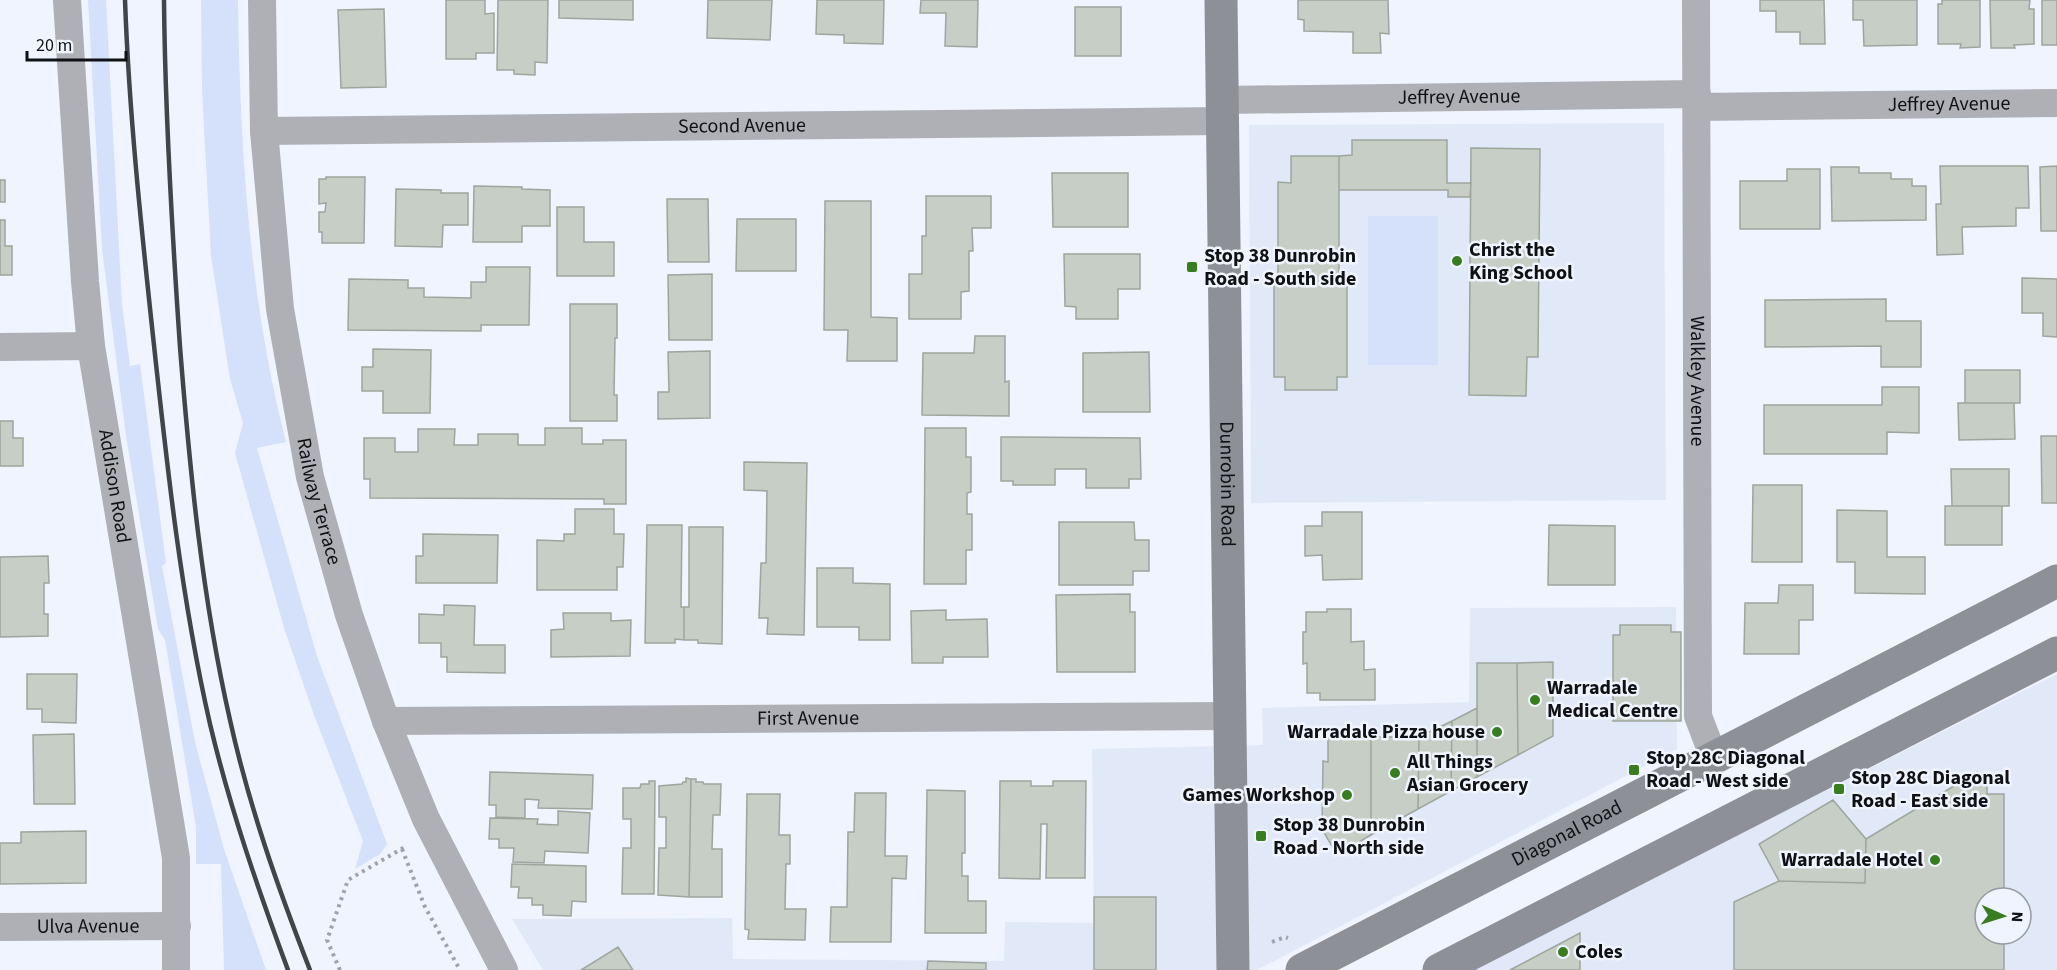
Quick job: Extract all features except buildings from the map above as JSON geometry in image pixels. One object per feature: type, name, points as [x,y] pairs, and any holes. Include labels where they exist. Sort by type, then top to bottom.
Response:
[{"type":"main road","name":"Dunrobin Road","points":[[1221,0],[1233,970]]},
{"type":"main road","name":"Diagonal Road","points":[[1302,970],[2057,581]]},
{"type":"main road","points":[[1439,970],[2057,652]]},
{"type":"street","name":"Addison Road","points":[[68,0],[81,234],[91,346],[176,858],[176,970]]},
{"type":"street","name":"Railway Terrace","points":[[262,0],[264,131],[280,309],[310,477],[349,615],[386,721],[433,833],[504,970]]},
{"type":"street","name":"Walkley Avenue","points":[[1696,0],[1698,716],[1714,758]]},
{"type":"street","name":"Jeffrey Avenue","points":[[1222,111],[1697,100],[2057,103]]},
{"type":"street","name":"Second Avenue","points":[[264,131],[1222,111]]},
{"type":"street","points":[[0,347],[91,346]]},
{"type":"street","name":"First Avenue","points":[[386,721],[1230,716]]},
{"type":"street","name":"Ulva Avenue","points":[[0,927],[177,926]]},
{"type":"path","points":[[340,970],[327,940],[348,880],[433,833]]},
{"type":"path","points":[[401,849],[425,907],[460,970]]},
{"type":"shaded area","points":[[88,0],[106,0],[122,304],[130,366],[140,364],[166,563],[162,566],[195,742],[224,849],[266,970],[224,970],[221,864],[196,864],[196,827],[165,640],[158,629],[126,436],[102,249]]},
{"type":"shaded area","points":[[201,0],[238,0],[244,167],[255,278],[273,388],[286,442],[257,448],[317,656],[387,844],[380,854],[355,869],[363,841],[314,715],[284,628],[235,453],[243,423],[230,379],[211,256],[202,90]]},
{"type":"shaded area","name":"Christ the King School","points":[[1664,123],[1666,500],[1251,503],[1249,125]]},
{"type":"shaded area","points":[[1368,216],[1438,216],[1438,365],[1368,365]]},
{"type":"shaded area","points":[[1676,607],[1677,749],[1257,970],[543,970],[512,919],[732,918],[733,959],[1004,961],[1005,922],[1094,923],[1092,749],[1263,745],[1262,708],[1469,702],[1470,608]]},
{"type":"shaded area","points":[[2057,674],[2057,970],[1469,970]]},
{"type":"railway","points":[[125,0],[132,126],[144,252],[170,482],[191,628],[210,724],[226,786],[255,879],[288,970]]},
{"type":"railway","points":[[164,0],[169,174],[180,347],[193,488],[205,581],[220,674],[246,784],[276,878],[310,970]]},
{"type":"place","name":"Christ the King School","points":[[1457,261]]},
{"type":"place","name":"Stop 38 Dunrobin Road - South side","points":[[1192,267]]},
{"type":"place","name":"Warradale Medical Centre","points":[[1535,700]]},
{"type":"place","name":"Warradale Pizza house","points":[[1497,732]]},
{"type":"place","name":"Stop 28C Diagonal Road - West side","points":[[1634,770]]},
{"type":"place","name":"All Things Asian Grocery","points":[[1395,773]]},
{"type":"place","name":"Stop 28C Diagonal Road - East side","points":[[1839,789]]},
{"type":"place","name":"Games Workshop","points":[[1347,795]]},
{"type":"place","name":"Stop 38 Dunrobin Road - North side","points":[[1261,836]]},
{"type":"place","name":"Warradale Hotel","points":[[1935,860]]},
{"type":"place","name":"Coles","points":[[1563,952]]}]
